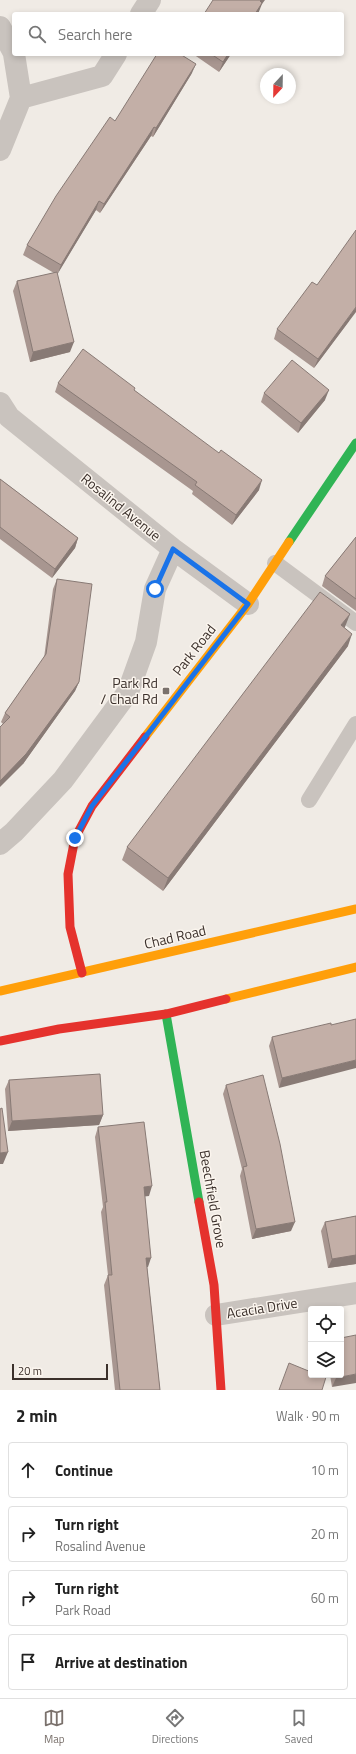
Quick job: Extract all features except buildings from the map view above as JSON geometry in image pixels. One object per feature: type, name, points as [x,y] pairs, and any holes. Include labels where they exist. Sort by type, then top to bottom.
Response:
[{"type":"street","points":[[142,12],[150,0]]},
{"type":"street","points":[[0,27],[12,50]]},
{"type":"street","points":[[0,150],[21,98],[14,56]]},
{"type":"street","points":[[21,98],[102,76],[115,56]]},
{"type":"street","name":"Rosalind Avenue","points":[[0,403],[9,417],[173,549],[248,604]]},
{"type":"street","name":"Park Road","points":[[82,974],[70,927],[68,874],[75,838],[92,806],[248,604],[356,443]]},
{"type":"street","points":[[0,844],[14,832],[63,780],[128,692],[146,642],[155,589],[173,549]]},
{"type":"street","name":"Chad Road","points":[[0,991],[82,974],[356,909]]},
{"type":"street","points":[[0,1041],[59,1030],[166,1014],[356,967]]},
{"type":"street","name":"Beechfield Grove","points":[[166,1014],[214,1285],[221,1390]]},
{"type":"street","name":"Acacia Drive","points":[[216,1315],[356,1293]]},
{"type":"lane","points":[[275,563],[356,623]]},
{"type":"lane","points":[[309,800],[356,724]]},
{"type":"traffic: fast","points":[[289,542],[356,443]]},
{"type":"traffic: fast","points":[[166,1014],[199,1202]]},
{"type":"traffic: slow","points":[[145,737],[248,604],[289,542]]},
{"type":"traffic: slow","points":[[0,991],[356,909]]},
{"type":"traffic: slow","points":[[226,999],[356,967]]},
{"type":"traffic: jam","points":[[82,973],[70,927],[68,874],[75,838],[92,806],[145,737]]},
{"type":"traffic: jam","points":[[0,1041],[59,1029],[166,1014],[226,999]]},
{"type":"traffic: jam","points":[[199,1202],[214,1285],[221,1390]]},
{"type":"place","name":"Park Rd / Chad Rd","points":[[166,691]]},
{"type":"route","points":[[75,838],[92,806],[248,604],[173,549],[155,589]]}]
